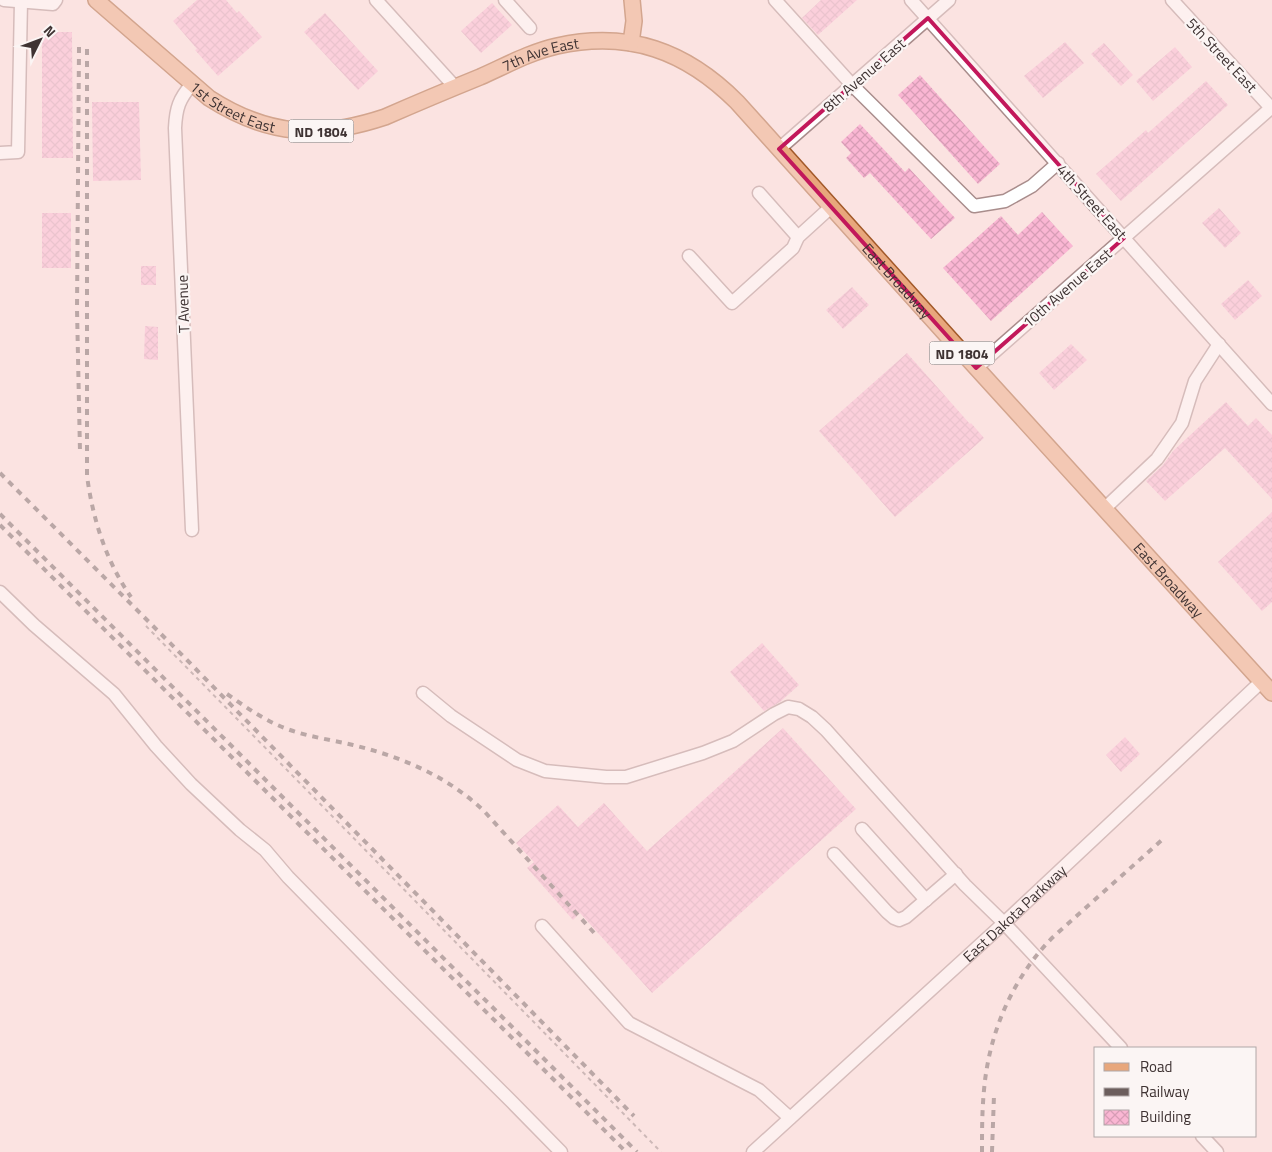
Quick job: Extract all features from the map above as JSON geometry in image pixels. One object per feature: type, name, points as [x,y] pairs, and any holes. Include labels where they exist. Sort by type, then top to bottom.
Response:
[{"type":"main road","name":"1st Street East","points":[[96,0],[192,84],[225,108],[277,128],[318,131],[362,125],[455,87]]},
{"type":"main road","points":[[631,43],[634,21],[632,0]]},
{"type":"main road","name":"7th Ave East","points":[[455,87],[556,46],[592,41],[631,43]]},
{"type":"main road","name":"East Broadway","points":[[631,43],[670,54],[690,64],[707,75],[736,102],[1104,509],[1267,677],[1272,693]]},
{"type":"street","points":[[4,0],[53,4],[56,0]]},
{"type":"street","points":[[376,0],[455,87]]},
{"type":"street","points":[[505,0],[530,28]]},
{"type":"street","points":[[775,0],[852,86],[974,206],[1005,201],[1032,186],[1058,163]]},
{"type":"street","name":"4th Street East","points":[[911,0],[1272,404]]},
{"type":"street","name":"8th Avenue East","points":[[779,149],[949,0]]},
{"type":"street","name":"5th Street East","points":[[1172,0],[1272,109]]},
{"type":"street","points":[[0,153],[18,152],[21,1]]},
{"type":"street","name":"T Avenue","points":[[192,84],[181,98],[178,106],[176,128],[192,530]]},
{"type":"street","name":"10th Avenue East","points":[[976,368],[1272,109]]},
{"type":"street","points":[[759,194],[798,237]]},
{"type":"street","points":[[689,256],[732,303],[793,248],[798,237],[831,207]]},
{"type":"street","points":[[1104,509],[1156,459],[1182,423],[1196,381],[1219,344]]},
{"type":"street","points":[[0,592],[34,625],[114,694],[156,746],[191,784],[240,830],[265,850],[288,877],[385,976],[561,1152]]},
{"type":"street","name":"East Dakota Parkway","points":[[753,1152],[1004,923],[1267,677]]},
{"type":"street","points":[[423,693],[451,716],[517,760],[545,771],[606,778],[626,777],[703,753],[733,741],[774,714],[788,708],[799,709],[812,717],[826,730],[956,874],[1120,1047]]},
{"type":"street","points":[[862,829],[926,900]]},
{"type":"street","points":[[834,854],[894,918],[902,920],[956,874]]},
{"type":"street","points":[[542,926],[629,1023],[759,1090],[790,1118]]},
{"type":"street","points":[[1203,1137],[1217,1152]]},
{"type":"path","points":[[146,626],[661,1152]]},
{"type":"highlighted area","points":[[928,18],[1124,238],[976,368],[779,149]]},
{"type":"building","points":[[197,0],[226,0],[237,13],[239,11],[262,37],[218,76],[173,21]]},
{"type":"building","points":[[821,0],[857,0],[818,35],[802,18]]},
{"type":"building","points":[[492,3],[512,25],[481,53],[461,31]]},
{"type":"building","points":[[325,13],[378,71],[358,90],[304,32]]},
{"type":"building","points":[[42,32],[72,32],[73,158],[42,158]]},
{"type":"building","points":[[1065,42],[1084,63],[1043,98],[1024,76]]},
{"type":"building","points":[[1104,43],[1133,75],[1121,86],[1091,54]]},
{"type":"building","points":[[1175,47],[1192,67],[1153,101],[1136,81]]},
{"type":"building","points":[[920,75],[1000,164],[978,184],[898,95]]},
{"type":"building","points":[[1206,81],[1228,105],[1121,201],[1096,174],[1146,130],[1148,133]]},
{"type":"building","points":[[92,102],[139,102],[141,180],[93,181]]},
{"type":"building","points":[[860,124],[905,172],[909,168],[955,218],[931,239],[870,173],[864,178],[846,158],[851,153],[841,142]]},
{"type":"building","points":[[1219,208],[1241,233],[1225,248],[1202,223]]},
{"type":"building","points":[[1042,212],[1073,246],[991,321],[943,268],[1001,216],[1018,235]]},
{"type":"building","points":[[42,213],[71,213],[71,268],[42,268]]},
{"type":"building","points":[[141,266],[156,266],[156,285],[141,285]]},
{"type":"building","points":[[1248,280],[1262,296],[1235,320],[1221,304]]},
{"type":"building","points":[[852,287],[869,305],[843,329],[826,310]]},
{"type":"building","points":[[145,326],[158,327],[158,360],[144,359]]},
{"type":"building","points":[[1071,344],[1087,360],[1054,390],[1039,373]]},
{"type":"building","points":[[907,353],[984,438],[895,517],[819,431]]},
{"type":"building","points":[[1226,402],[1248,426],[1256,418],[1272,435],[1272,499],[1225,448],[1165,501],[1146,481],[1163,465],[1173,451]]},
{"type":"building","points":[[1272,512],[1272,602],[1262,611],[1218,562]]},
{"type":"building","points":[[762,643],[799,685],[780,702],[764,711],[730,672]]},
{"type":"building","points":[[783,728],[856,809],[652,993],[580,913],[573,920],[527,868],[534,862],[516,843],[558,805],[578,827],[604,803],[647,851]]},
{"type":"building","points":[[1125,737],[1140,754],[1121,772],[1106,755]]},
{"type":"railway","points":[[79,47],[77,309],[80,452]]},
{"type":"railway","points":[[87,49],[87,476],[102,540],[114,569],[131,597]]},
{"type":"railway","points":[[0,473],[187,660],[634,1116]]},
{"type":"railway","points":[[0,514],[637,1152]]},
{"type":"railway","points":[[0,525],[626,1152]]},
{"type":"railway","points":[[227,694],[257,714],[282,727],[305,735],[389,755],[423,769],[455,788],[484,811],[596,935]]},
{"type":"railway","points":[[982,1152],[984,1090],[991,1048],[997,1028],[1014,989],[1025,971],[1052,938],[1164,838]]},
{"type":"railway","points":[[992,1152],[994,1095]]}]
